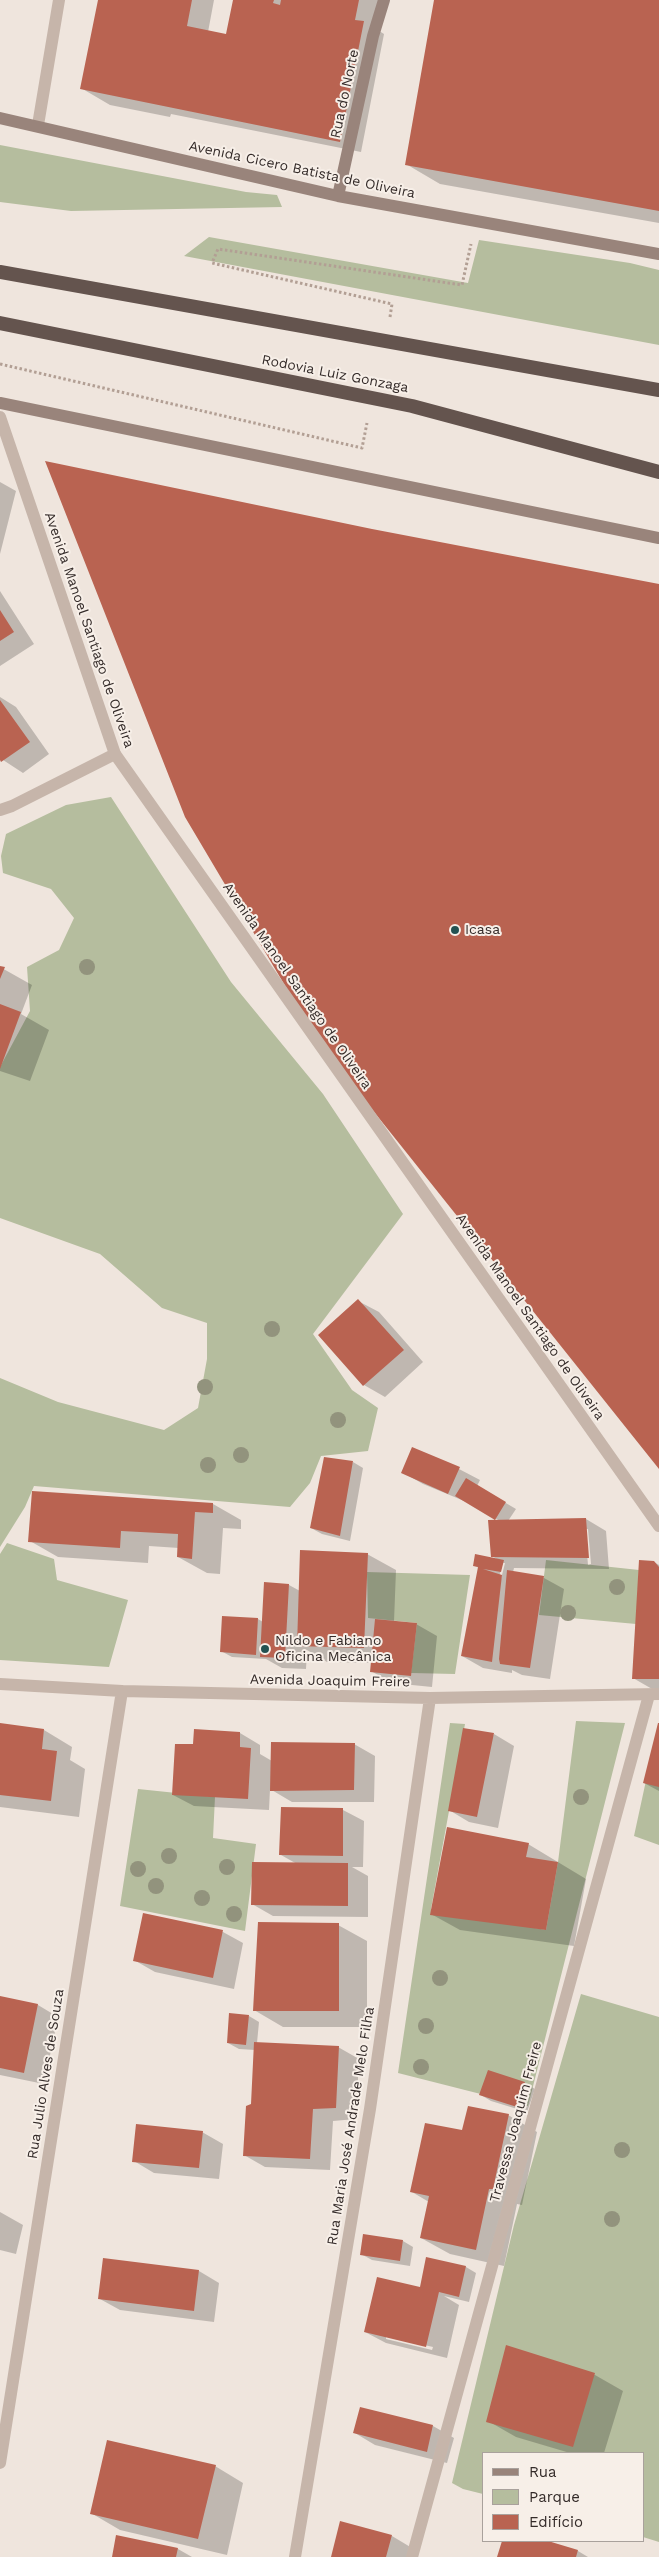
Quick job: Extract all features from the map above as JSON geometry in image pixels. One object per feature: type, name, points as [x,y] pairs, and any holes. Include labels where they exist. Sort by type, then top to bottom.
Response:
[{"type":"highway","points":[[0,272],[659,390]]},
{"type":"highway","name":"Rodovia Luiz Gonzaga","points":[[0,323],[412,406],[659,472]]},
{"type":"main road","name":"Rua do Norte","points":[[338,196],[374,36],[384,0]]},
{"type":"main road","name":"Avenida Cicero Batista de Oliveira","points":[[0,118],[38,125],[338,196],[659,254]]},
{"type":"main road","points":[[0,403],[659,538]]},
{"type":"street","points":[[38,125],[59,0]]},
{"type":"street","name":"Avenida Manoel Santiago de Oliveira","points":[[0,417],[115,754],[659,1526]]},
{"type":"street","points":[[0,810],[12,806],[115,754]]},
{"type":"street","name":"Avenida Joaquim Freire","points":[[0,1684],[122,1690],[430,1698],[654,1695]]},
{"type":"street","name":"Rua Julio Alves de Souza","points":[[0,2463],[122,1690]]},
{"type":"street","name":"Travessa Joaquim Freire","points":[[412,2557],[654,1695]]},
{"type":"street","name":"Rua Maria José Andrade Melo Filha","points":[[295,2557],[370,2108],[430,1698]]},
{"type":"green space","points":[[0,145],[246,192],[277,195],[282,207],[71,211],[0,202]]},
{"type":"green space","points":[[209,237],[468,283],[479,240],[630,263],[659,270],[659,345],[184,256]]},
{"type":"green space","points":[[111,797],[231,982],[323,1094],[403,1214],[313,1334],[352,1390],[378,1408],[368,1451],[321,1456],[310,1483],[290,1507],[34,1486],[25,1507],[0,1547],[0,1378],[58,1402],[164,1430],[198,1408],[207,1359],[207,1323],[162,1308],[100,1254],[0,1218],[0,1067],[30,1011],[27,967],[59,950],[74,918],[51,889],[3,873],[1,856],[6,834],[66,805]]},
{"type":"green space","points":[[7,1543],[54,1559],[57,1580],[128,1600],[109,1667],[0,1660],[0,1554]]},
{"type":"green space","points":[[546,1560],[639,1570],[636,1624],[539,1615]]},
{"type":"green space","points":[[367,1572],[470,1575],[455,1674],[411,1673],[417,1623],[368,1618]]},
{"type":"green space","points":[[576,1721],[625,1723],[528,2106],[398,2073],[450,1723],[465,1724],[431,1909],[546,1930],[558,1862]]},
{"type":"green space","points":[[659,1726],[659,1845],[634,1836]]},
{"type":"green space","points":[[138,1789],[215,1797],[213,1838],[256,1844],[245,1931],[120,1906]]},
{"type":"green space","points":[[581,1994],[659,2017],[659,2542],[644,2537],[644,2452],[482,2452],[482,2494],[463,2489],[452,2483],[514,2225]]},
{"type":"building","points":[[98,0],[192,0],[187,26],[226,34],[233,0],[274,0],[273,3],[280,5],[281,0],[359,0],[355,20],[364,21],[340,142],[80,89]]},
{"type":"building","points":[[434,0],[659,0],[659,211],[405,165]]},
{"type":"building","name":"Icasa","points":[[45,461],[372,529],[659,584],[659,1469],[319,1043],[185,817]]},
{"type":"building","points":[[0,610],[14,632],[0,641]]},
{"type":"building","points":[[0,700],[30,742],[1,762],[0,760]]},
{"type":"building","points":[[0,966],[5,967],[0,979]]},
{"type":"building","points":[[0,1004],[21,1012],[0,1069]]},
{"type":"building","points":[[358,1299],[404,1350],[363,1386],[318,1335]]},
{"type":"building","points":[[412,1447],[460,1467],[448,1494],[401,1473]]},
{"type":"building","points":[[324,1457],[353,1461],[340,1536],[310,1528]]},
{"type":"building","points":[[466,1478],[506,1502],[495,1520],[455,1496]]},
{"type":"building","points":[[32,1491],[213,1503],[213,1513],[195,1512],[192,1559],[177,1557],[178,1534],[121,1531],[120,1548],[28,1542]]},
{"type":"building","points":[[586,1518],[589,1558],[491,1557],[488,1520]]},
{"type":"building","points":[[300,1550],[368,1553],[364,1648],[297,1646]]},
{"type":"building","points":[[475,1554],[504,1560],[501,1572],[483,1569],[502,1575],[492,1662],[461,1656],[478,1567],[473,1566]]},
{"type":"building","points":[[639,1560],[654,1561],[659,1567],[659,1679],[632,1679]]},
{"type":"building","points":[[507,1570],[544,1576],[530,1668],[500,1664]]},
{"type":"building","points":[[264,1582],[289,1584],[285,1658],[260,1657]]},
{"type":"building","points":[[222,1616],[258,1618],[256,1655],[220,1652]]},
{"type":"building","points":[[375,1619],[417,1623],[411,1676],[370,1672]]},
{"type":"building","points":[[0,1723],[44,1729],[42,1749],[57,1751],[51,1801],[0,1795]]},
{"type":"building","points":[[659,1723],[659,1787],[643,1783]]},
{"type":"building","points":[[463,1728],[494,1733],[477,1817],[448,1811]]},
{"type":"building","points":[[194,1729],[240,1732],[240,1747],[251,1748],[248,1799],[172,1795],[175,1744],[193,1744]]},
{"type":"building","points":[[271,1742],[355,1743],[354,1790],[270,1791]]},
{"type":"building","points":[[281,1807],[343,1808],[343,1856],[279,1855]]},
{"type":"building","points":[[447,1827],[529,1843],[526,1857],[558,1862],[546,1930],[430,1915]]},
{"type":"building","points":[[252,1862],[348,1863],[348,1906],[251,1905]]},
{"type":"building","points":[[143,1913],[223,1930],[213,1978],[133,1961]]},
{"type":"building","points":[[258,1922],[339,1923],[339,2011],[253,2011]]},
{"type":"building","points":[[0,1996],[38,2004],[24,2073],[0,2068]]},
{"type":"building","points":[[229,2013],[249,2015],[246,2045],[227,2043]]},
{"type":"building","points":[[254,2042],[339,2046],[336,2108],[313,2109],[310,2159],[243,2156],[246,2106],[251,2104]]},
{"type":"building","points":[[488,2070],[525,2082],[517,2107],[479,2095]]},
{"type":"building","points":[[468,2106],[509,2114],[493,2189],[489,2189],[476,2250],[420,2238],[429,2196],[410,2192],[425,2123],[462,2130]]},
{"type":"building","points":[[136,2124],[203,2131],[199,2168],[132,2162]]},
{"type":"building","points":[[363,2234],[403,2240],[400,2261],[360,2255]]},
{"type":"building","points":[[426,2257],[466,2266],[459,2297],[439,2292],[426,2347],[364,2332],[377,2277],[420,2287]]},
{"type":"building","points":[[103,2258],[199,2270],[194,2311],[98,2299]]},
{"type":"building","points":[[506,2345],[595,2373],[573,2447],[486,2422]]},
{"type":"building","points":[[360,2407],[433,2425],[427,2452],[353,2433]]},
{"type":"building","points":[[107,2440],[216,2465],[198,2539],[90,2514]]},
{"type":"building","points":[[340,2521],[392,2535],[386,2557],[331,2557]]},
{"type":"building","points":[[116,2535],[178,2548],[176,2557],[112,2557]]},
{"type":"building","points":[[502,2542],[551,2542],[578,2550],[576,2557],[497,2557]]},
{"type":"place","name":"Icasa","points":[[455,930]]},
{"type":"place","name":"Nildo e Fabiano Oficina Mecânica","points":[[265,1649]]}]
